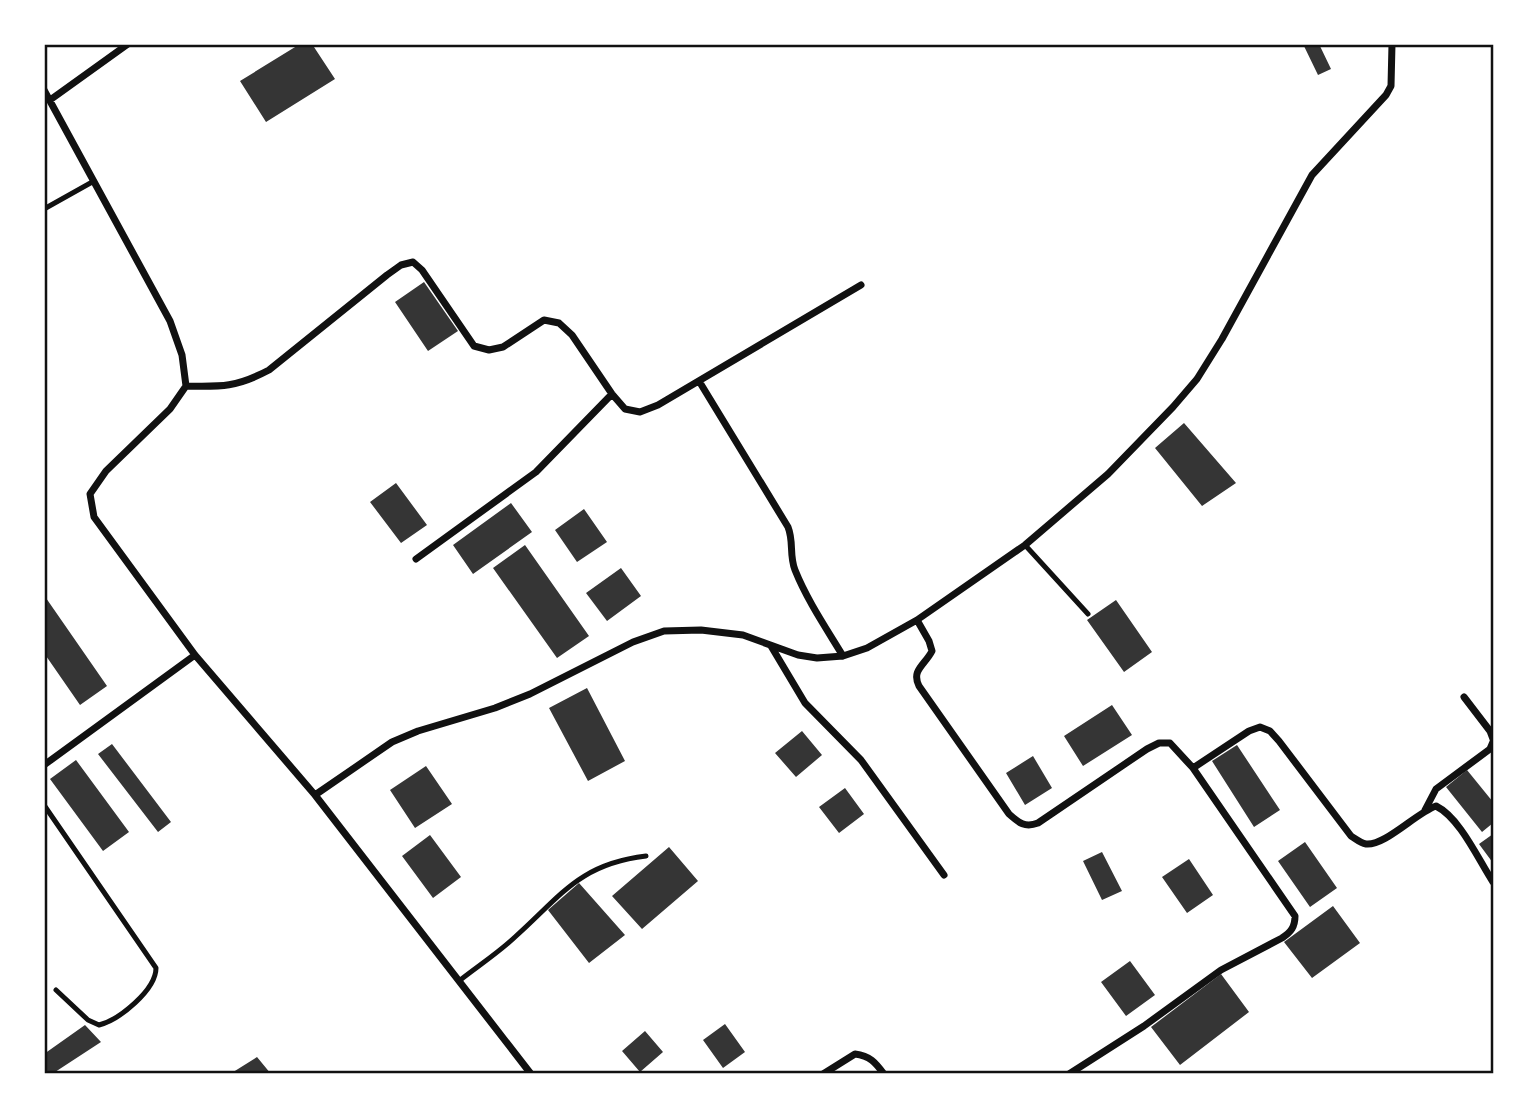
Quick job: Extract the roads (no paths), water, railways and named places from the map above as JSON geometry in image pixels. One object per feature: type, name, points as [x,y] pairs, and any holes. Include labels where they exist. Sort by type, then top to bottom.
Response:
[{"type":"street","points":[[50,100],[128,44]]},
{"type":"street","points":[[315,795],[392,742],[530,694],[633,642],[664,631],[701,630],[743,635],[798,655],[817,658],[843,656],[867,648],[916,620],[1025,545],[1134,450],[1197,379],[1222,339],[1312,175],[1386,95],[1391,86],[1392,44]]},
{"type":"street","points":[[44,90],[170,321],[182,355],[186,386],[170,410],[106,471],[90,494],[94,517],[195,655],[315,795],[531,1074]]},
{"type":"street","points":[[186,386],[224,387],[249,381],[269,370],[387,275],[401,265],[413,262],[422,270],[474,346],[489,350],[503,347],[544,320],[559,323],[572,335],[625,409],[640,412],[658,405],[861,285]]},
{"type":"street","points":[[699,381],[788,527],[792,538],[791,556],[794,568],[821,621],[843,656]]},
{"type":"street","points":[[416,559],[536,472],[612,394]]},
{"type":"street","points":[[916,620],[932,651],[917,669],[915,678],[919,686],[1009,814],[1020,824],[1031,826],[1038,823],[1159,743],[1170,743],[1193,768],[1295,916],[1295,925],[1282,939],[1221,970],[1144,1026],[1069,1074]]},
{"type":"street","points":[[771,645],[805,703],[861,760],[944,876]]},
{"type":"street","points":[[44,765],[195,655]]},
{"type":"street","points":[[1425,810],[1436,789],[1490,749],[1493,741],[1490,731],[1464,697]]},
{"type":"street","points":[[1193,768],[1249,731],[1260,727],[1270,731],[1279,741],[1351,836],[1359,842],[1368,845],[1380,841],[1425,810],[1436,806],[1447,811],[1493,882]]},
{"type":"street","points":[[824,1074],[855,1054],[867,1055],[884,1074]]},
{"type":"lane","points":[[44,209],[94,181]]},
{"type":"lane","points":[[1025,545],[1088,614]]},
{"type":"lane","points":[[44,805],[156,968],[156,978],[150,987],[112,1022],[99,1026],[88,1020],[56,989]]},
{"type":"lane","points":[[459,981],[507,944],[541,910],[585,875],[606,864],[646,856]]}]
